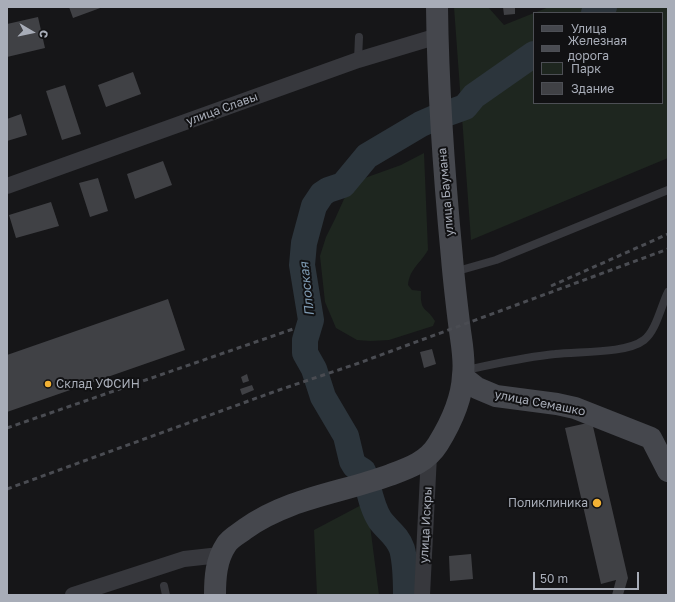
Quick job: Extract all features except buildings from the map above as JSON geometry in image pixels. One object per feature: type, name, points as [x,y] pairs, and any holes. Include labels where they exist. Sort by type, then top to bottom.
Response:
[{"type":"main road","name":"улица Баумана","points":[[429,455],[437,445],[457,407],[464,373],[453,272],[442,141],[437,7]]},
{"type":"main road","name":"улица Семашко","points":[[464,373],[478,388],[496,396],[557,404],[575,408],[651,438],[668,471]]},
{"type":"main road","points":[[215,595],[215,576],[220,554],[236,535],[270,513],[288,505],[383,478],[420,462],[429,455]]},
{"type":"street","name":"улица Славы","points":[[7,186],[358,60],[438,36]]},
{"type":"street","name":"улица Искры","points":[[422,595],[429,455]]},
{"type":"street","points":[[73,595],[184,559],[220,554]]},
{"type":"lane","points":[[358,60],[359,37]]},
{"type":"lane","points":[[453,272],[496,260],[668,190]]},
{"type":"lane","points":[[464,373],[554,354],[616,349],[638,344],[646,339],[650,333],[668,292]]},
{"type":"lane","points":[[164,586],[166,595]]},
{"type":"green space","points":[[454,7],[488,7],[504,25],[533,13],[533,104],[663,104],[663,12],[536,12],[549,7],[668,7],[668,158],[471,240]]},
{"type":"green space","points":[[424,153],[428,250],[413,270],[408,285],[412,290],[421,291],[424,309],[435,321],[433,326],[389,340],[357,340],[336,328],[325,302],[320,256],[326,237],[344,199],[351,189],[362,179],[401,165]]},
{"type":"green space","points":[[367,502],[379,595],[317,595],[314,530]]},
{"type":"waterway","name":"Плоская","points":[[596,12],[604,7]]},
{"type":"waterway","name":"Плоская","points":[[406,595],[405,566],[400,544],[377,515],[363,471],[355,466],[352,461],[346,436],[323,397],[314,369],[305,353],[305,340],[311,320],[302,265],[304,243],[314,206],[322,194],[328,190],[343,185],[367,156],[421,124],[465,107],[474,96],[533,55]]},
{"type":"railway","points":[[551,286],[668,234]]},
{"type":"railway","points":[[7,489],[276,391],[359,363],[668,249]]},
{"type":"railway","points":[[7,428],[296,328]]},
{"type":"place","name":"Склад УФСИН","points":[[48,384]]},
{"type":"place","name":"Поликлиника","points":[[597,503]]}]
